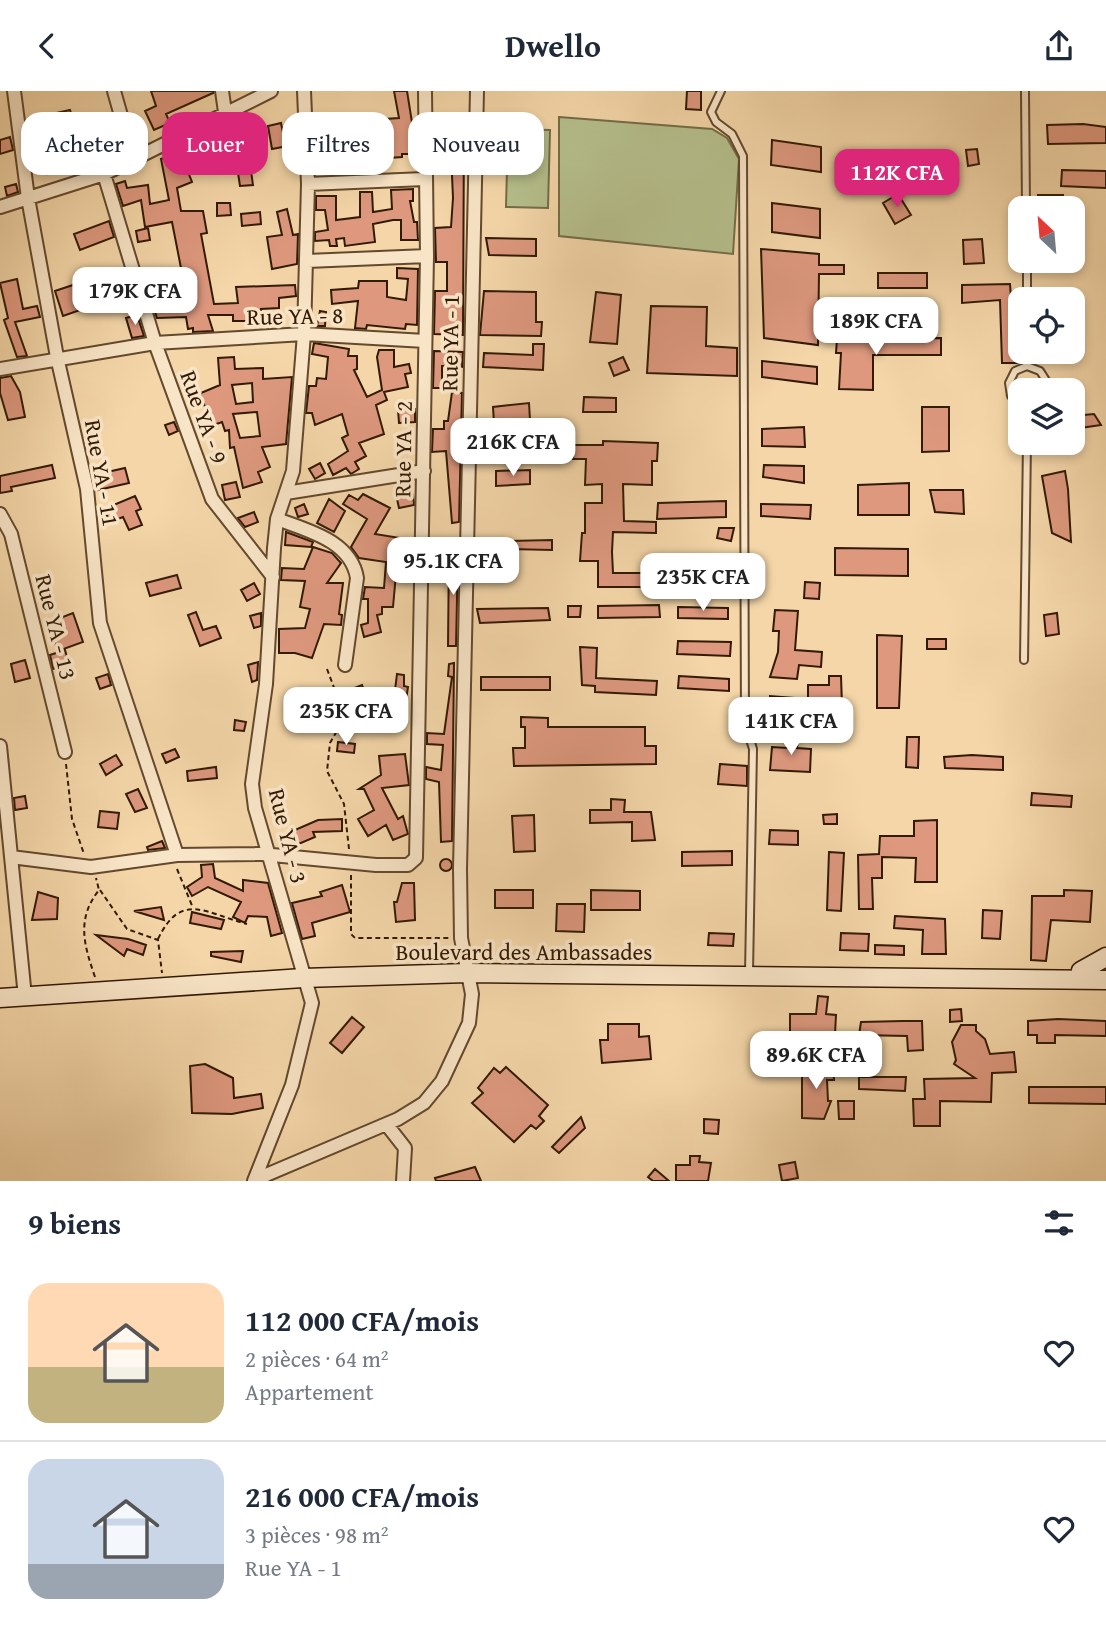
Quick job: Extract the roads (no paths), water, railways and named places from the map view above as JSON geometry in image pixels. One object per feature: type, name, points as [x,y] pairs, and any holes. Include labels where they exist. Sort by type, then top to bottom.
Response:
[{"type":"main road","points":[[1081,975],[1106,957]]},
{"type":"main road","points":[[1081,975],[1106,968]]},
{"type":"main road","name":"Boulevard des Ambassades","points":[[0,998],[303,978],[467,973],[1048,979],[1081,975]]},
{"type":"main road","points":[[1081,975],[1106,980]]},
{"type":"street","name":"Rue YA - 11","points":[[14,91],[28,198],[57,357],[87,489],[100,623],[177,855]]},
{"type":"street","points":[[114,91],[120,112]]},
{"type":"street","points":[[222,91],[225,112],[271,91]]},
{"type":"street","name":"Rue YA - 3","points":[[254,1181],[292,1085],[312,1003],[255,808],[252,784],[266,684],[278,519],[293,471],[304,334],[308,184],[304,91]]},
{"type":"street","name":"Rue YA - 2","points":[[11,857],[91,867],[177,855],[269,854],[351,865],[408,865],[416,858],[427,256],[425,91]]},
{"type":"street","name":"Rue YA - 1","points":[[260,1181],[266,1175],[387,1125],[424,1103],[447,1072],[469,1023],[472,994],[461,938],[477,91]]},
{"type":"street","points":[[0,207],[101,175]]},
{"type":"street","name":"Rue YA - 9","points":[[104,175],[155,343],[212,499],[273,577]]},
{"type":"street","points":[[308,184],[424,179]]},
{"type":"street","points":[[307,261],[427,256]]},
{"type":"street","name":"Rue YA - 8","points":[[0,369],[57,357],[155,343],[304,334],[425,341]]},
{"type":"street","points":[[286,493],[424,471]]},
{"type":"street","name":"Rue YA - 13","points":[[0,514],[11,534],[65,752]]},
{"type":"street","points":[[278,519],[340,547],[356,568],[358,578],[345,666]]},
{"type":"street","points":[[0,746],[24,997]]},
{"type":"street","points":[[387,1125],[405,1148],[403,1181]]},
{"type":"lane","points":[[721,91],[711,112],[716,122],[732,134],[743,156],[745,723],[753,749],[749,978]]},
{"type":"lane","points":[[1025,91],[1026,196]]},
{"type":"lane","points":[[1012,378],[1015,371],[1027,366],[1040,371],[1044,378]]},
{"type":"lane","points":[[1024,660],[1027,455]]}]
